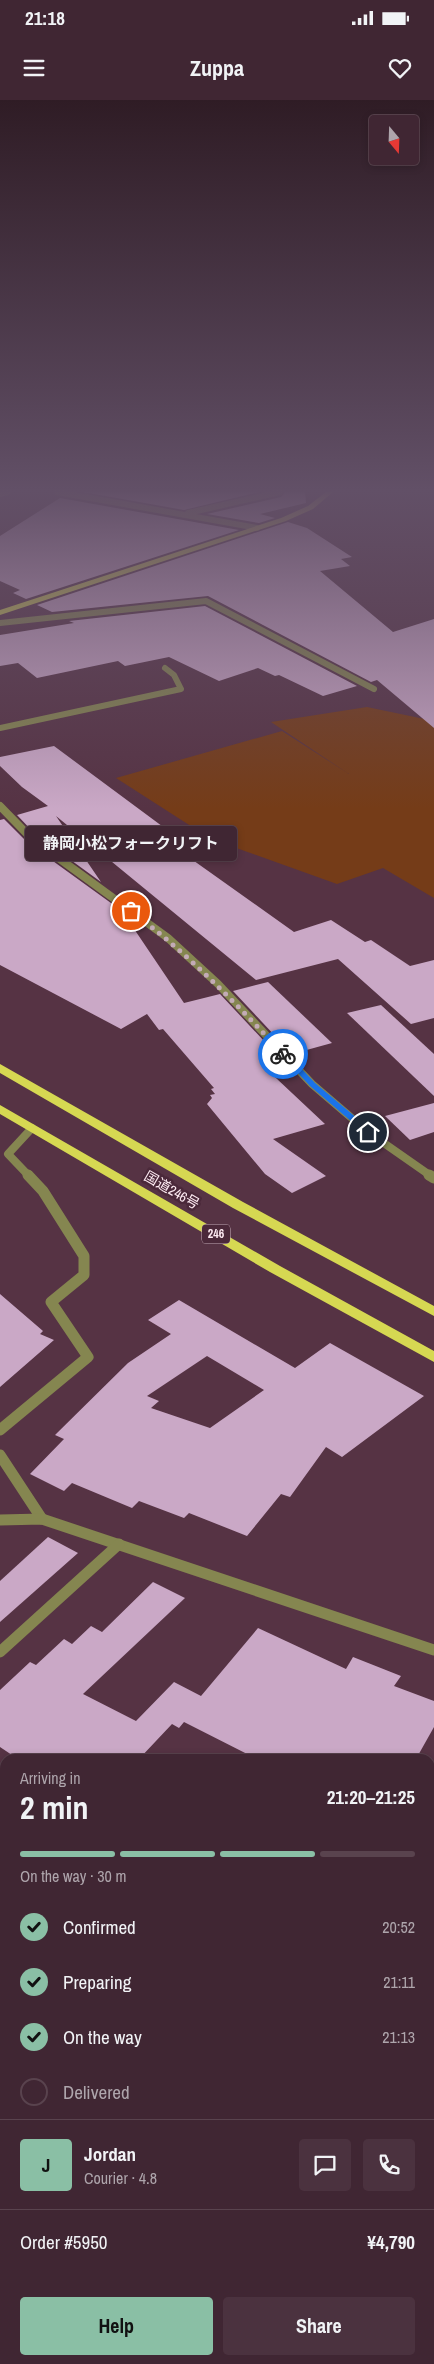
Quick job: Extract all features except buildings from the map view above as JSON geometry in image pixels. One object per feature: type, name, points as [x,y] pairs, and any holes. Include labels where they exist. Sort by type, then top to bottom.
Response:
[{"type":"highway","name":"国道246号","points":[[0,1068],[238,1204],[434,1312]]},
{"type":"highway","name":"国道246号","points":[[0,1109],[276,1269],[434,1357]]},
{"type":"main road","points":[[0,613],[50,598]]},
{"type":"street","points":[[0,623],[206,602],[374,689]]},
{"type":"street","points":[[0,728],[181,689],[174,675],[164,668]]},
{"type":"street","points":[[0,806],[31,838],[168,938],[218,984],[312,1084],[368,1132],[434,1178]]},
{"type":"street","points":[[0,1430],[88,1357],[51,1302],[84,1275],[84,1256],[43,1191],[8,1154],[32,1128]]},
{"type":"street","points":[[0,1455],[42,1519]]},
{"type":"street","points":[[2,1518],[42,1519],[434,1650]]},
{"type":"street","points":[[0,1652],[119,1544]]},
{"type":"shaded area","points":[[367,707],[434,721],[434,898],[383,868],[337,884],[211,839],[116,778],[282,731],[349,774],[271,722]]},
{"type":"way so far","points":[[131,911],[168,938],[218,984],[283,1054]]},
{"type":"place","name":"静岡小松フォークリフト","points":[[131,911]]},
{"type":"route","points":[[283,1054],[312,1084],[368,1132]]}]
